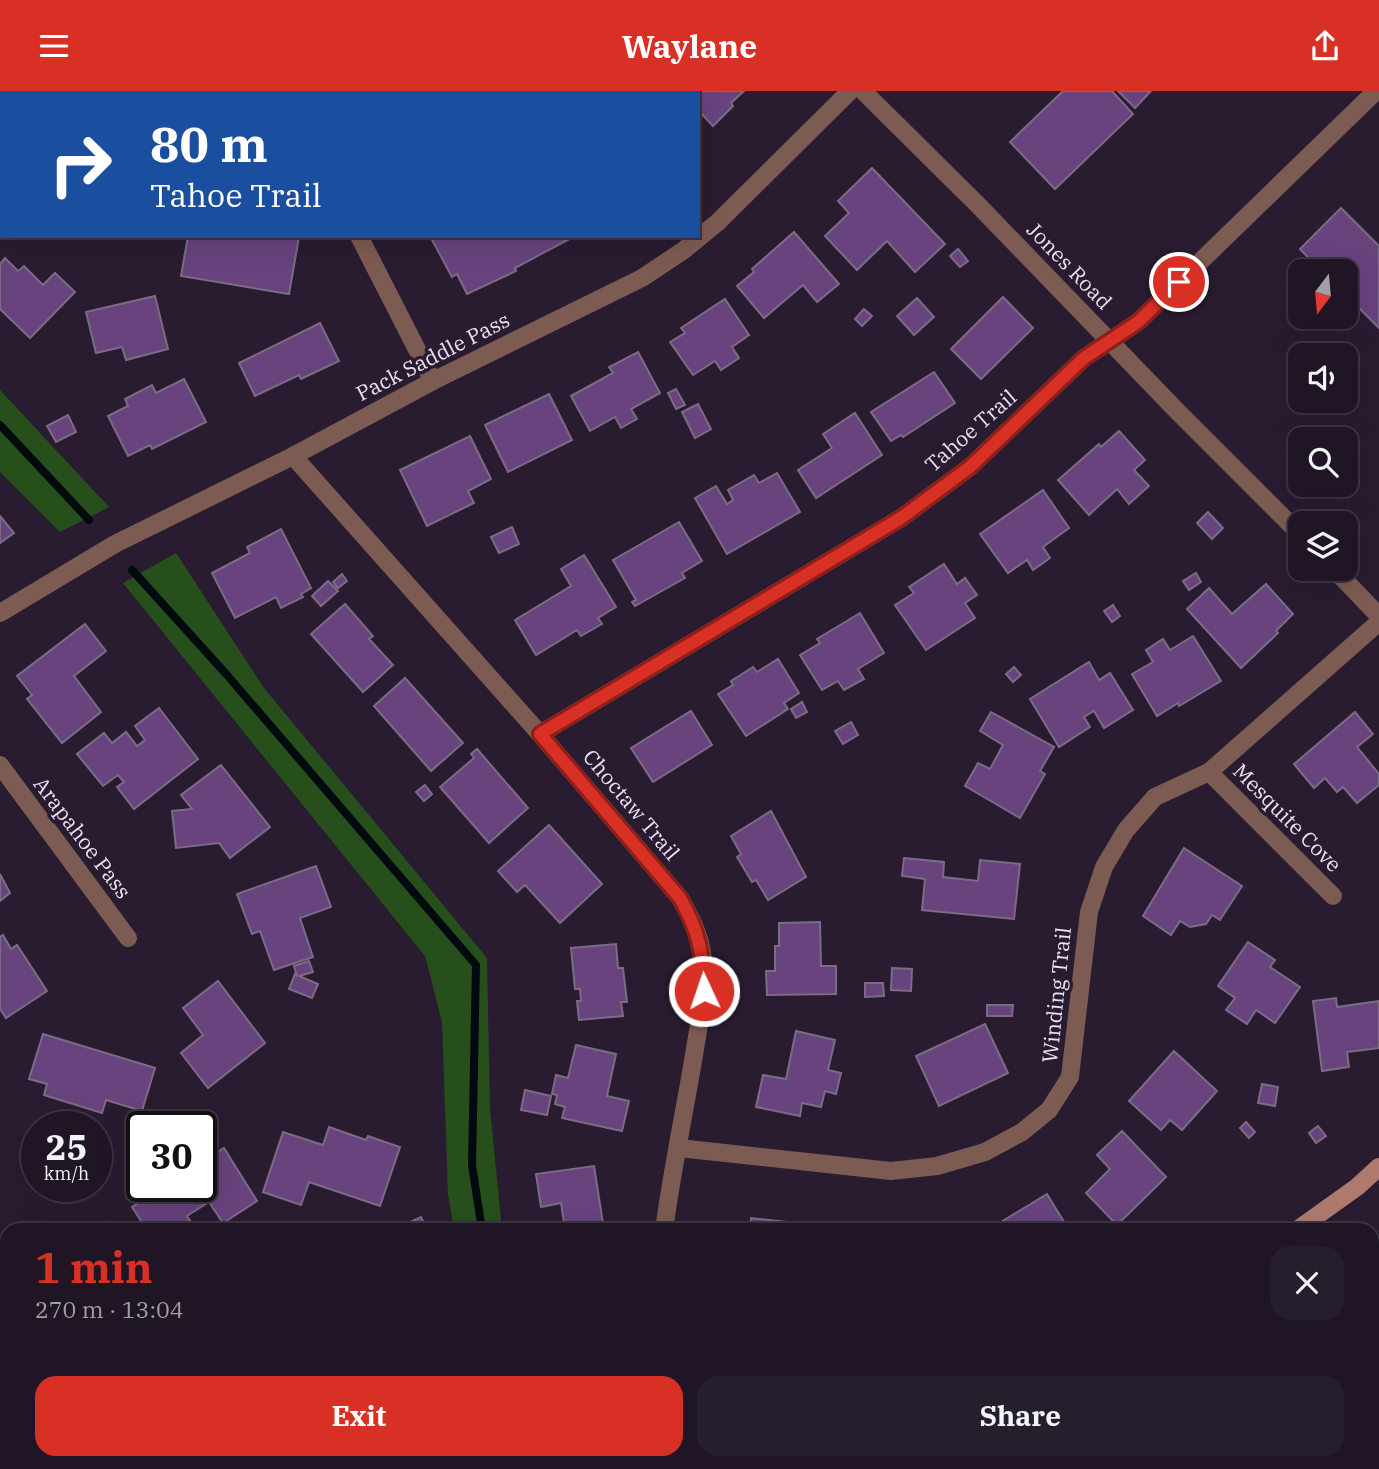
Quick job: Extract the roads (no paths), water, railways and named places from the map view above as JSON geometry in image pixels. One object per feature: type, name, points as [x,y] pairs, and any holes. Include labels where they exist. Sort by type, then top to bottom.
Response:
[{"type":"main road","points":[[1307,1223],[1357,1187],[1379,1167]]},
{"type":"street","name":"Pack Saddle Pass","points":[[700,237],[849,91]]},
{"type":"street","name":"Jones Road","points":[[863,91],[1288,522]]},
{"type":"street","name":"Tahoe Trail","points":[[540,734],[901,518],[970,467],[1084,358],[1138,322],[1377,91]]},
{"type":"street","points":[[360,238],[433,381]]},
{"type":"street","name":"Pack Saddle Pass","points":[[0,613],[115,544],[293,456],[433,381],[642,278],[699,238]]},
{"type":"street","name":"Choctaw Trail","points":[[293,456],[540,734],[680,898],[695,924],[702,954],[704,991],[665,1223]]},
{"type":"street","points":[[1346,581],[1379,616]]},
{"type":"street","name":"Winding Trail","points":[[679,1148],[891,1171],[937,1166],[985,1152],[1022,1132],[1049,1110],[1070,1077],[1089,912],[1104,867],[1126,830],[1155,797],[1209,772],[1379,622]]},
{"type":"street","name":"Arapahoe Pass","points":[[0,765],[128,937]]},
{"type":"street","name":"Mesquite Cove","points":[[1209,772],[1333,897]]},
{"type":"waterway","points":[[0,425],[89,520]]},
{"type":"waterway","points":[[132,570],[227,675],[476,965],[472,1165],[481,1223]]}]
